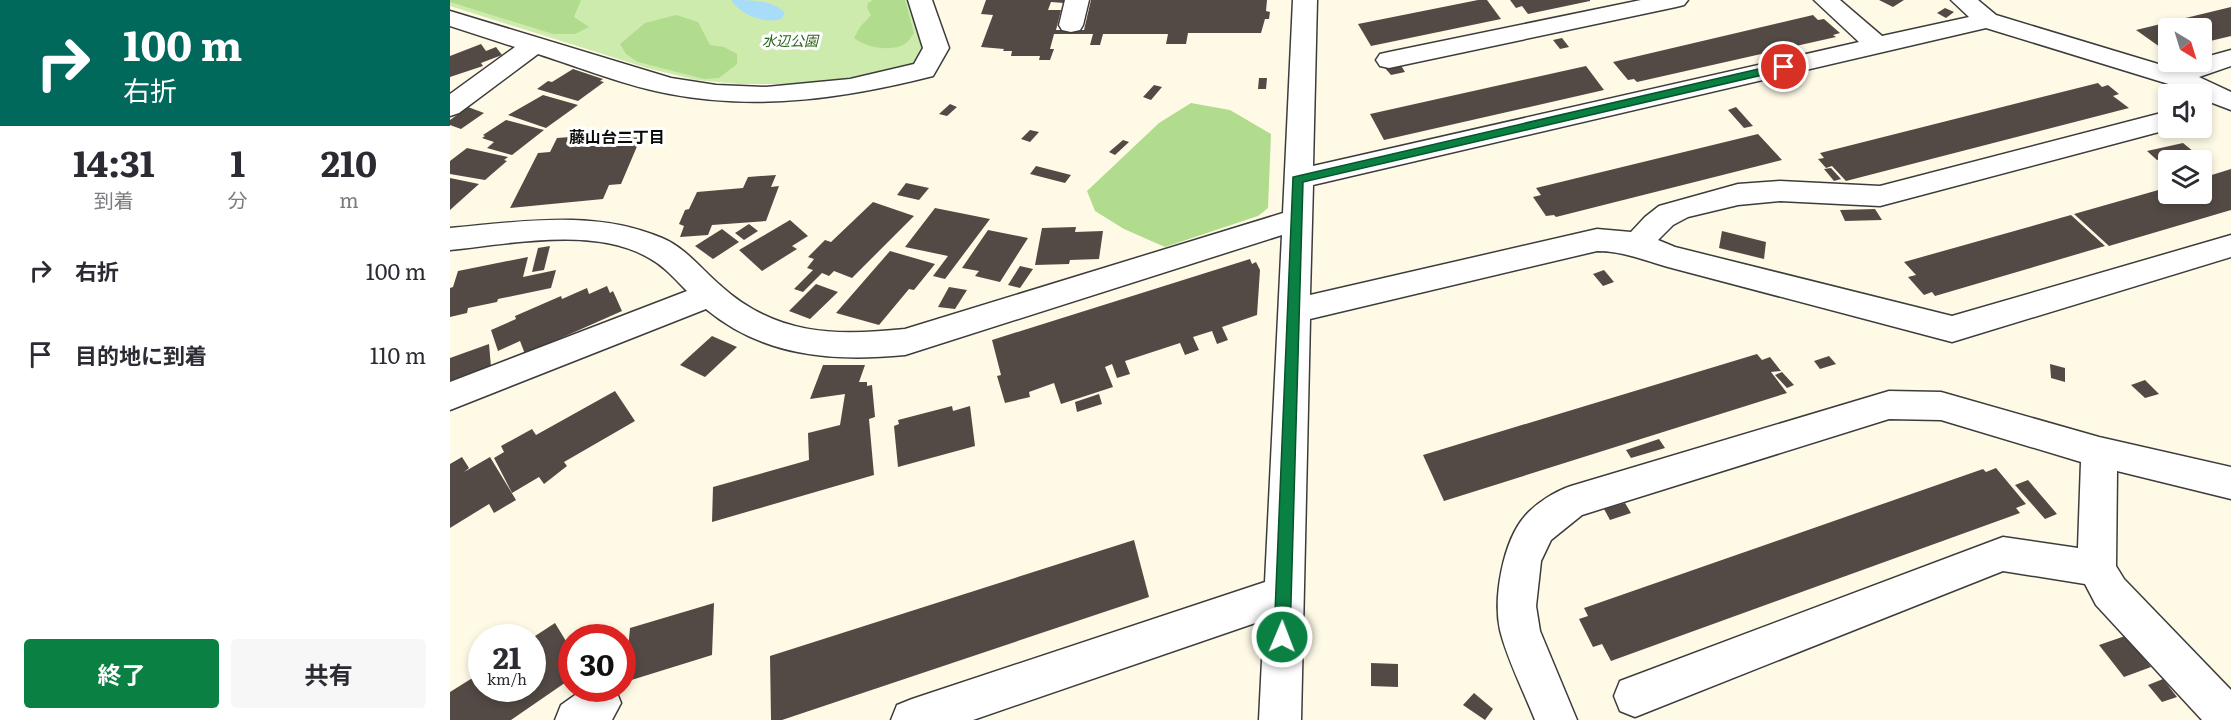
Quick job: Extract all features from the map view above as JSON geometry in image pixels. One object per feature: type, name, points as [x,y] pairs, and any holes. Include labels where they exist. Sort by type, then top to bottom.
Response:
[{"type":"street","points":[[450,18],[668,86],[716,93],[766,95],[850,87],[924,70],[936,48],[920,0]]},
{"type":"street","points":[[1071,25],[1077,0]]},
{"type":"street","points":[[1280,720],[1305,0]]},
{"type":"street","points":[[1389,60],[1676,0]]},
{"type":"street","points":[[1826,0],[1877,45]]},
{"type":"street","points":[[1298,179],[1877,45],[1972,5],[2184,80],[2231,103]]},
{"type":"street","points":[[450,38],[479,27]]},
{"type":"street","points":[[450,107],[535,44]]},
{"type":"street","points":[[2184,80],[2192,69],[2231,58]]},
{"type":"street","points":[[2212,108],[2231,103]]},
{"type":"street","points":[[1640,243],[1664,215],[1691,206],[1763,190],[1812,192],[1855,198],[1880,195],[2158,123]]},
{"type":"street","points":[[450,239],[561,230],[625,235],[669,253],[709,295],[736,316],[761,330],[799,343],[838,346],[905,342],[1296,220]]},
{"type":"street","points":[[1294,311],[1597,240],[1620,240],[1640,243],[1668,256],[1952,329],[2231,246]]},
{"type":"street","points":[[450,396],[709,295]]},
{"type":"street","points":[[1556,720],[1520,631],[1516,606],[1522,560],[1538,528],[1572,502],[1889,405],[1941,406],[2099,452],[2231,483]]},
{"type":"street","points":[[2099,452],[2097,568],[2110,592],[2231,720]]},
{"type":"street","points":[[1635,696],[2003,554],[2097,568]]},
{"type":"street","points":[[912,720],[1283,595]]},
{"type":"green space","name":"水辺公園","points":[[450,0],[908,0],[924,49],[912,64],[812,84],[739,84],[696,80],[647,68],[450,6]]},
{"type":"green space","points":[[450,0],[581,0],[574,17],[589,27],[575,34],[553,34],[450,2]]},
{"type":"green space","points":[[873,0],[905,0],[914,33],[905,44],[893,48],[879,48],[854,38],[871,15],[867,8],[868,3]]},
{"type":"green space","points":[[676,15],[698,22],[710,45],[724,47],[737,54],[737,64],[719,78],[704,79],[638,62],[626,54],[620,44],[645,23]]},
{"type":"green space","points":[[1191,103],[1230,110],[1271,134],[1268,208],[1258,216],[1165,247],[1124,229],[1095,211],[1087,191],[1159,123]]},
{"type":"building","points":[[986,0],[1065,0],[1064,3],[1051,2],[1048,10],[1061,10],[1056,30],[1084,30],[1091,0],[1267,0],[1266,11],[1270,12],[1269,19],[1265,19],[1261,33],[1188,33],[1186,44],[1166,44],[1168,34],[1103,34],[1100,45],[1090,45],[1093,34],[1054,34],[1050,49],[1054,49],[1050,60],[1039,60],[1040,56],[1011,56],[1012,51],[981,47],[993,15],[981,14]]},
{"type":"building","points":[[1487,0],[1501,19],[1371,46],[1358,24]]},
{"type":"building","points":[[1510,0],[1590,1],[1528,14],[1522,6],[1516,8]]},
{"type":"building","points":[[1879,0],[1904,0],[1893,7]]},
{"type":"building","points":[[2231,7],[2231,36],[2212,41],[2212,18],[2186,18]]},
{"type":"building","points":[[1945,8],[1954,12],[1946,18],[1937,13]]},
{"type":"building","points":[[1813,15],[1818,20],[1824,19],[1840,33],[1833,35],[1836,37],[1637,82],[1634,79],[1628,80],[1613,62]]},
{"type":"building","points":[[2158,25],[2158,46],[2136,30]]},
{"type":"building","points":[[1562,38],[1569,47],[1560,49],[1553,40]]},
{"type":"building","points":[[481,44],[486,51],[496,47],[502,55],[481,63],[483,66],[450,77],[450,56]]},
{"type":"building","points":[[1400,64],[1405,72],[1391,75],[1385,68]]},
{"type":"building","points":[[1586,66],[1604,90],[1384,140],[1370,114]]},
{"type":"building","points":[[573,69],[603,79],[600,81],[604,82],[578,101],[537,89],[548,81],[552,82]]},
{"type":"building","points":[[1259,78],[1267,78],[1266,89],[1258,89]]},
{"type":"building","points":[[2098,83],[2102,87],[2108,85],[2119,94],[2113,96],[2129,108],[1846,181],[1832,166],[1826,168],[1818,159],[1824,158],[1820,153]]},
{"type":"building","points":[[1154,85],[1162,87],[1151,100],[1143,97]]},
{"type":"building","points":[[543,95],[578,105],[546,128],[508,115]]},
{"type":"building","points":[[950,104],[957,107],[947,116],[939,114]]},
{"type":"building","points":[[468,107],[484,113],[461,129],[450,125],[450,120]]},
{"type":"building","points":[[1736,107],[1753,126],[1744,128],[1728,110]]},
{"type":"building","points":[[506,120],[544,130],[512,155],[487,148],[494,142],[482,138],[485,136],[483,135]]},
{"type":"building","points":[[1030,130],[1039,132],[1030,142],[1021,139]]},
{"type":"building","points":[[633,132],[630,138],[641,137],[621,184],[609,185],[603,199],[510,208],[538,153],[550,152],[557,138]]},
{"type":"building","points":[[1758,134],[1782,160],[1556,217],[1546,216],[1533,197],[1541,195],[1536,188]]},
{"type":"building","points":[[1123,140],[1129,142],[1115,155],[1109,152]]},
{"type":"building","points":[[2183,143],[2192,150],[2158,150],[2157,160],[2147,151]]},
{"type":"building","points":[[467,148],[508,157],[504,160],[507,161],[485,180],[450,174],[450,161]]},
{"type":"building","points":[[1036,166],[1071,175],[1065,183],[1030,174]]},
{"type":"building","points":[[1831,168],[1841,179],[1834,181],[1824,169]]},
{"type":"building","points":[[2231,169],[2231,210],[2109,246],[2074,214],[2158,190],[2158,204],[2212,204],[2212,175]]},
{"type":"building","points":[[776,175],[771,187],[779,186],[766,221],[712,225],[708,235],[680,237],[684,226],[679,224],[697,192],[743,188],[748,177]]},
{"type":"building","points":[[450,178],[479,184],[450,210]]},
{"type":"building","points":[[906,183],[929,188],[919,200],[897,195]]},
{"type":"building","points":[[873,202],[914,216],[852,278],[834,271],[829,276],[822,273],[803,292],[794,289],[813,270],[807,268],[814,259],[808,257],[825,240],[831,242]]},
{"type":"building","points":[[935,208],[990,219],[945,279],[933,276],[948,256],[905,247]]},
{"type":"building","points":[[1875,209],[1882,220],[1845,221],[1840,210]]},
{"type":"building","points":[[2071,215],[2105,246],[1935,296],[1932,292],[1924,295],[1908,277],[1916,275],[1904,262]]},
{"type":"building","points":[[790,220],[808,236],[792,246],[797,249],[762,271],[739,250]]},
{"type":"building","points":[[749,224],[758,231],[744,240],[735,233]]},
{"type":"building","points":[[1076,227],[1075,232],[1103,231],[1099,259],[1070,260],[1069,264],[1035,265],[1042,228]]},
{"type":"building","points":[[722,229],[739,242],[713,259],[695,246]]},
{"type":"building","points":[[988,230],[1028,238],[1000,282],[975,276],[979,271],[962,268]]},
{"type":"building","points":[[1722,231],[1766,242],[1764,259],[1719,248]]},
{"type":"building","points":[[550,246],[544,270],[532,272],[538,248]]},
{"type":"building","points":[[890,251],[935,264],[914,290],[909,289],[879,325],[836,313]]},
{"type":"building","points":[[528,257],[523,277],[556,270],[551,288],[498,299],[497,302],[468,308],[467,313],[450,317],[450,288],[453,287],[458,271]]},
{"type":"building","points":[[1250,259],[1252,264],[1256,262],[1260,270],[1257,315],[1222,327],[1228,340],[1217,344],[1212,331],[1193,337],[1199,350],[1185,355],[1180,343],[1125,361],[1130,374],[1117,378],[1112,364],[1105,367],[1113,387],[1061,404],[1054,383],[1029,392],[1030,397],[1005,403],[997,376],[1001,375],[992,340]]},
{"type":"building","points":[[1020,266],[1033,269],[1020,288],[1008,285]]},
{"type":"building","points":[[1604,270],[1614,282],[1603,286],[1593,274]]},
{"type":"building","points":[[816,284],[838,292],[810,319],[789,311]]},
{"type":"building","points":[[607,286],[610,293],[613,291],[622,311],[525,354],[520,341],[498,351],[491,330],[516,319],[515,316],[561,296],[562,299],[587,288],[589,294]]},
{"type":"building","points":[[949,287],[967,290],[955,309],[938,307]]},
{"type":"building","points":[[712,336],[737,347],[705,377],[680,365]]},
{"type":"building","points":[[489,344],[491,367],[450,383],[450,358]]},
{"type":"building","points":[[1757,354],[1762,360],[1770,357],[1781,371],[1771,372],[1787,393],[1444,501],[1423,455]]},
{"type":"building","points":[[1829,356],[1836,364],[1820,369],[1814,361]]},
{"type":"building","points":[[2050,364],[2065,368],[2065,382],[2051,378]]},
{"type":"building","points":[[823,365],[865,365],[859,382],[867,382],[867,386],[872,385],[875,417],[869,419],[874,475],[712,522],[713,487],[809,460],[808,433],[840,425],[845,394],[810,399]]},
{"type":"building","points":[[1782,372],[1794,385],[1787,388],[1775,375]]},
{"type":"building","points":[[2145,380],[2159,394],[2145,398],[2131,385]]},
{"type":"building","points":[[615,391],[635,421],[564,462],[567,466],[544,484],[539,477],[512,493],[494,458],[504,452],[501,446],[532,429],[536,435]]},
{"type":"building","points":[[1099,394],[1102,404],[1077,412],[1075,402]]},
{"type":"building","points":[[952,406],[953,411],[970,406],[975,446],[898,467],[894,426],[899,424],[898,420]]},
{"type":"building","points":[[1659,439],[1665,448],[1631,458],[1626,450]]},
{"type":"building","points":[[462,457],[469,468],[464,472],[490,457],[516,500],[494,513],[489,504],[450,528],[450,464]]},
{"type":"building","points":[[1996,468],[2026,504],[2016,508],[2020,513],[1611,661],[1602,644],[1593,647],[1579,619],[1588,616],[1584,608],[1983,469],[1986,472]]},
{"type":"building","points":[[2028,480],[2057,514],[2045,519],[2015,485]]},
{"type":"building","points":[[1625,503],[1631,513],[1610,520],[1604,509]]},
{"type":"building","points":[[1134,540],[1149,597],[782,720],[771,720],[770,656]]},
{"type":"building","points":[[714,603],[712,655],[636,679],[636,626]]},
{"type":"building","points":[[555,623],[558,628],[558,688],[546,696],[546,629]]},
{"type":"building","points":[[2125,636],[2151,667],[2124,677],[2099,645]]},
{"type":"building","points":[[1371,663],[1398,664],[1398,687],[1371,686]]},
{"type":"building","points":[[2163,679],[2177,697],[2162,702],[2148,685]]},
{"type":"building","points":[[468,681],[468,702],[537,702],[511,720],[450,720],[450,692]]},
{"type":"building","points":[[1474,693],[1493,709],[1485,720],[1463,705]]},
{"type":"waterway","points":[[746,0],[770,13]]},
{"type":"district","name":"藤山台二丁目","points":[[617,137]]},
{"type":"route","points":[[1282,637],[1298,179],[1784,67]]}]
